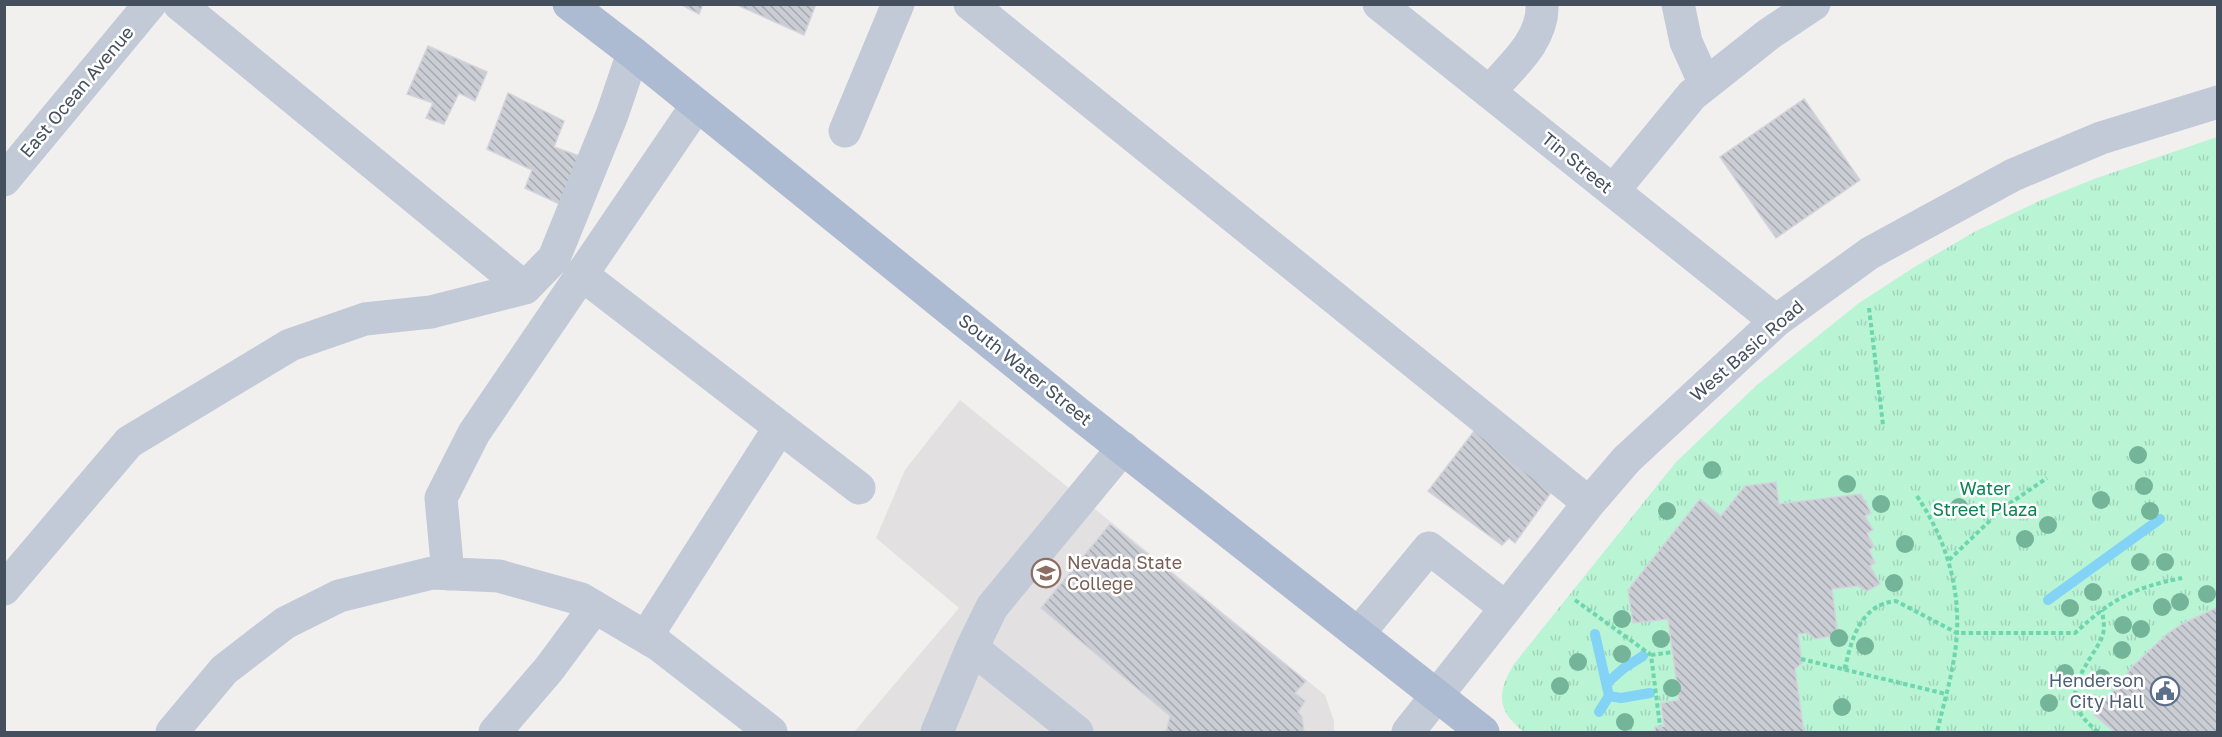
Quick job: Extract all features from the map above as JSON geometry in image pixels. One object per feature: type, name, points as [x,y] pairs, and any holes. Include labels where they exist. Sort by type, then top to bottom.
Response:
[{"type":"main road","name":"South Water Street","points":[[569,4],[1123,448],[1483,732]]},
{"type":"street","name":"East Ocean Avenue","points":[[4,180],[150,4]]},
{"type":"street","points":[[179,4],[525,288]]},
{"type":"street","points":[[844,131],[898,4]]},
{"type":"street","points":[[970,4],[1589,503]]},
{"type":"street","name":"Tin Street","points":[[1379,4],[1776,321]]},
{"type":"street","points":[[1489,92],[1529,46],[1538,31],[1542,4]]},
{"type":"street","points":[[1678,4],[1686,42],[1705,84]]},
{"type":"street","points":[[1613,191],[1692,95],[1769,34],[1814,4]]},
{"type":"street","points":[[4,589],[129,442],[290,345],[365,319],[431,312],[525,288],[554,258],[612,115],[633,53]]},
{"type":"street","name":"West Basic Road","points":[[1408,732],[1589,503],[1627,459],[1776,321],[1870,253],[2013,175],[2101,138],[2217,102]]},
{"type":"street","points":[[448,574],[441,498],[474,433],[697,105]]},
{"type":"street","points":[[581,274],[859,488]]},
{"type":"street","points":[[646,638],[780,427]]},
{"type":"street","points":[[937,732],[992,607],[1123,448]]},
{"type":"street","points":[[1358,634],[1429,548],[1506,608]]},
{"type":"street","points":[[172,732],[224,670],[285,623],[339,596],[432,573],[499,576],[581,599],[659,645],[771,732]]},
{"type":"street","points":[[495,732],[549,669],[595,607]]},
{"type":"street","points":[[972,648],[1077,732]]},
{"type":"path","points":[[1869,308],[1883,425]]},
{"type":"path","points":[[1949,560],[2003,508],[2047,478]]},
{"type":"path","points":[[1917,496],[1930,515],[1949,560],[1956,592],[1957,633],[1953,664],[1937,732]]},
{"type":"path","points":[[1845,669],[1850,643],[1856,629],[1871,611],[1886,602],[1896,601],[1957,633],[2075,633],[2102,610],[2139,588],[2182,578]]},
{"type":"path","points":[[1575,600],[1651,655],[1673,652]]},
{"type":"path","points":[[2098,732],[2081,715],[2074,693],[2079,675],[2102,636],[2102,610]]},
{"type":"path","points":[[1651,655],[1660,726]]},
{"type":"path","points":[[1801,659],[1946,694]]},
{"type":"shaded area","name":"Nevada State College","points":[[960,400],[1325,695],[1334,721],[1334,732],[854,732],[959,608],[876,538],[905,470]]},
{"type":"green space","name":"Water Street Plaza","points":[[2217,137],[2217,732],[1524,732],[1508,716],[1502,701],[1502,692],[1514,664],[1676,462],[1757,385],[1859,303],[1976,231],[2037,202],[2094,179]]},
{"type":"building","points":[[680,4],[703,4],[699,14]]},
{"type":"building","points":[[735,4],[816,4],[804,35]]},
{"type":"building","points":[[428,46],[487,72],[475,101],[459,93],[444,124],[426,118],[433,103],[407,94]]},
{"type":"building","points":[[508,93],[564,121],[554,147],[585,158],[566,207],[525,188],[532,170],[487,149]]},
{"type":"building","points":[[1804,99],[1860,180],[1776,238],[1720,157]]},
{"type":"building","points":[[1478,426],[1555,487],[1515,543],[1509,538],[1502,545],[1428,491]]},
{"type":"building","points":[[1776,482],[1779,504],[1861,494],[1871,513],[1865,516],[1873,530],[1867,533],[1874,547],[1869,550],[1875,563],[1870,566],[1880,584],[1867,591],[1858,586],[1832,589],[1837,628],[1831,636],[1815,639],[1808,633],[1798,634],[1802,663],[1795,669],[1804,732],[1655,732],[1655,727],[1664,726],[1661,703],[1679,700],[1668,619],[1633,623],[1628,590],[1700,499],[1721,516],[1745,486]]},
{"type":"building","points":[[1110,524],[1306,681],[1295,693],[1305,701],[1298,712],[1302,717],[1304,732],[1166,732],[1170,716],[1041,608]]},
{"type":"building","name":"Henderson City Hall","points":[[2218,607],[2218,732],[2115,732],[2094,715],[2133,666],[2167,634],[2182,624]]},
{"type":"waterway","points":[[2048,600],[2160,519]]},
{"type":"waterway","points":[[1595,634],[1609,696],[1599,712]]},
{"type":"waterway","points":[[1607,683],[1624,668],[1643,656]]},
{"type":"waterway","points":[[1609,696],[1621,698],[1650,693]]},
{"type":"place","name":"Nevada State College","points":[[1046,573]]},
{"type":"place","name":"Henderson City Hall","points":[[2165,691]]}]
